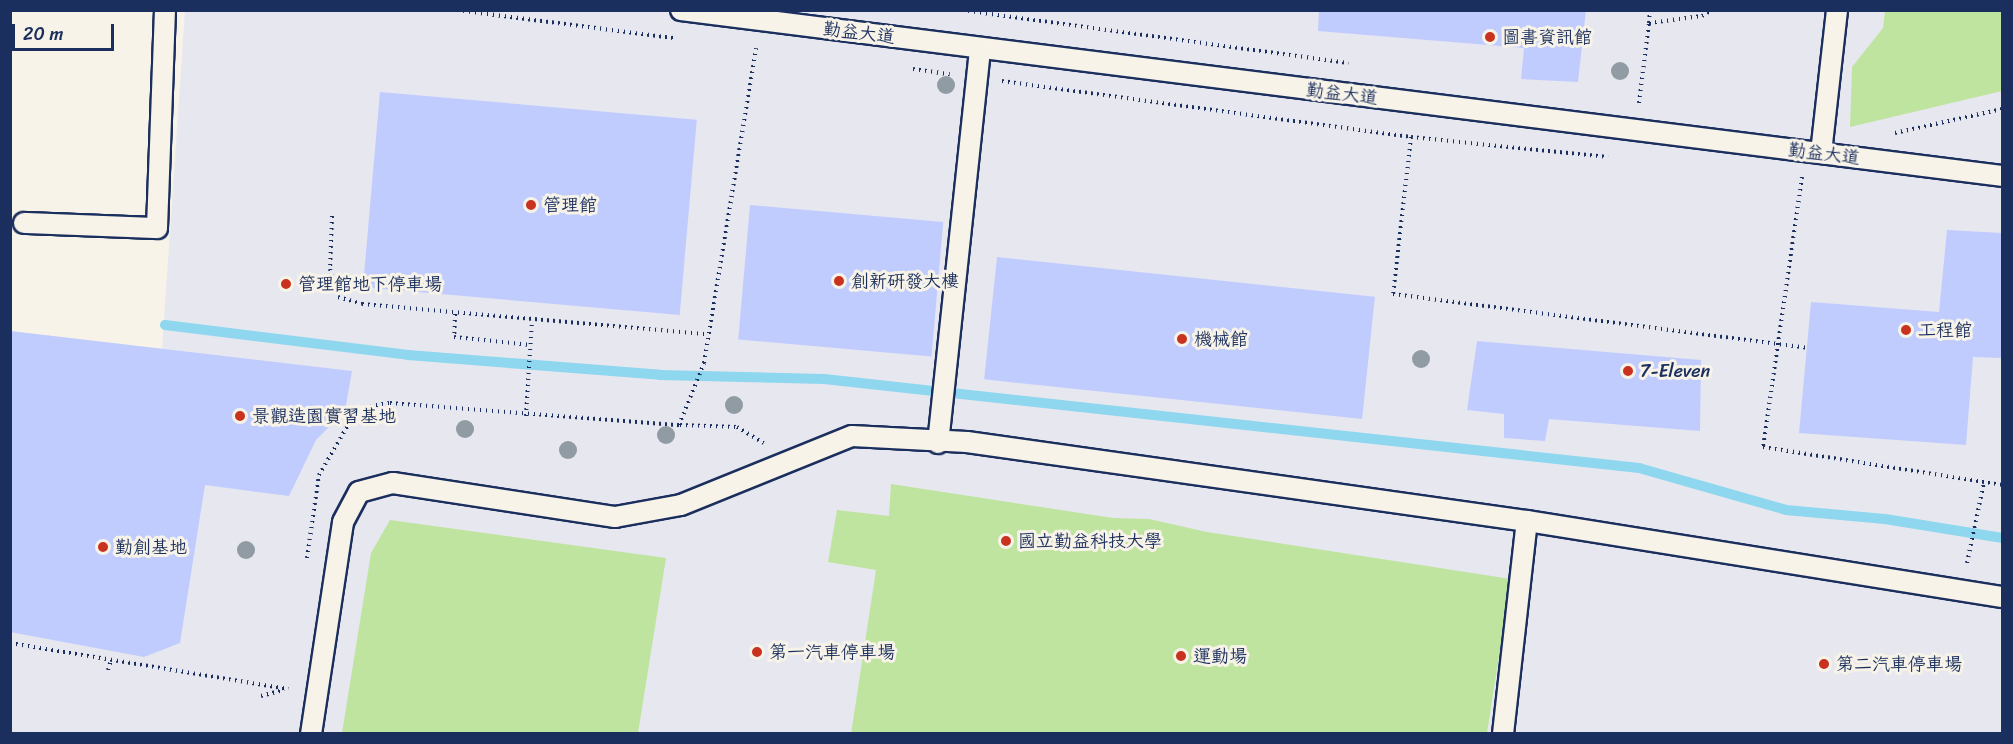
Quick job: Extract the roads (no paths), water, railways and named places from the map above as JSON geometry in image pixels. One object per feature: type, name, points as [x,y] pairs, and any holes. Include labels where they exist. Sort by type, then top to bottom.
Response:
[{"type":"lane","points":[[24,223],[157,228],[165,10]]},
{"type":"lane","name":"勤益大道","points":[[681,10],[2002,176]]},
{"type":"lane","points":[[1821,153],[1837,10]]},
{"type":"lane","points":[[938,443],[980,48]]},
{"type":"lane","points":[[311,734],[343,522],[359,492],[393,483],[615,517],[681,505],[852,435],[938,443],[967,442],[1527,521],[2002,597]]},
{"type":"lane","points":[[1503,734],[1527,521]]},
{"type":"waterway","points":[[165,325],[408,355],[660,375],[824,379],[1639,468],[1786,510],[1885,519],[2002,538]]},
{"type":"place","name":"圖書資訊館","points":[[1490,37]]},
{"type":"place","name":"管理館","points":[[531,205]]},
{"type":"place","name":"創新研發大樓","points":[[839,281]]},
{"type":"place","name":"管理館地下停車場","points":[[286,284]]},
{"type":"place","name":"工程館","points":[[1906,330]]},
{"type":"place","name":"機械館","points":[[1182,339]]},
{"type":"place","name":"7-Eleven","points":[[1628,371]]},
{"type":"place","name":"景觀造園實習基地","points":[[240,416]]},
{"type":"place","name":"國立勤益科技大學","points":[[1006,541]]},
{"type":"place","name":"勤創基地","points":[[103,547]]},
{"type":"place","name":"第一汽車停車場","points":[[757,652]]},
{"type":"place","name":"運動場","points":[[1181,656]]},
{"type":"place","name":"第二汽車停車場","points":[[1824,664]]}]
